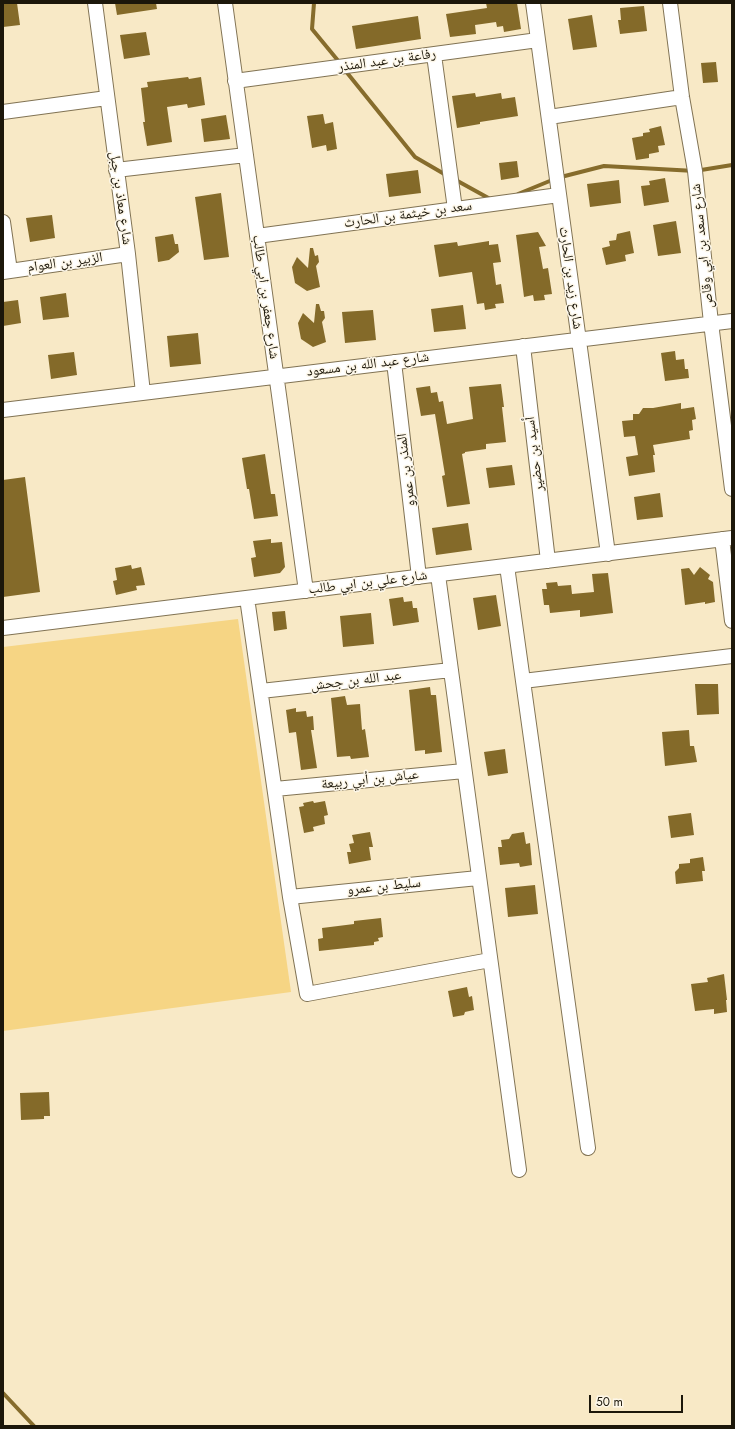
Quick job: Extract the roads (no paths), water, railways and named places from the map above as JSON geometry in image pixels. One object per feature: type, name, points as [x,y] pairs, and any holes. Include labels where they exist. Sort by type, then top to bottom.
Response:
[{"type":"street","name":"شارع معاذ بن جبل","points":[[95,3],[128,254],[144,393]]},
{"type":"street","name":"شارع جعفر بن ابي طالب","points":[[225,3],[306,591]]},
{"type":"street","name":"شارع زيد بن الحارث","points":[[533,3],[608,554]]},
{"type":"street","name":"شارع سعد بن ابي وقاص","points":[[670,3],[682,97],[695,171],[711,323],[732,488]]},
{"type":"street","name":"رفاعة بن عبد المنذر","points":[[235,81],[538,40]]},
{"type":"street","points":[[434,54],[455,209]]},
{"type":"street","points":[[549,117],[682,97]]},
{"type":"street","points":[[3,112],[107,98]]},
{"type":"street","points":[[116,170],[246,155]]},
{"type":"street","name":"سعد بن خيثمة بن الحارث","points":[[257,236],[559,195]]},
{"type":"street","points":[[3,222],[7,272]]},
{"type":"street","name":"الزبير بن العوام","points":[[7,272],[128,254]]},
{"type":"street","name":"شارع عبد الله بن مسعود","points":[[3,410],[732,321]]},
{"type":"street","name":"أسيد بن حضير","points":[[522,346],[548,561]]},
{"type":"street","name":"المنذر بن عمرو","points":[[394,362],[419,577]]},
{"type":"street","points":[[727,539],[732,621]]},
{"type":"street","name":"شارع علي بن ابي طالب","points":[[3,628],[727,539]]},
{"type":"street","points":[[507,566],[588,1148]]},
{"type":"street","points":[[438,575],[478,878],[519,1170]]},
{"type":"street","points":[[248,598],[290,897],[307,994],[490,960]]},
{"type":"street","points":[[523,681],[732,656]]},
{"type":"street","name":"عبد الله بن جحش","points":[[261,691],[451,670]]},
{"type":"street","name":"عياش بن أبي ربيعة","points":[[275,790],[464,771]]},
{"type":"street","name":"سليط بن عمرو","points":[[290,897],[478,878]]},
{"type":"waterway","points":[[314,3],[312,29],[340,63]]},
{"type":"waterway","points":[[344,69],[415,157],[446,175]]},
{"type":"waterway","points":[[518,194],[557,178],[604,166],[695,171],[732,165]]},
{"type":"waterway","points":[[454,179],[492,200]]},
{"type":"waterway","points":[[3,1393],[34,1426]]}]
